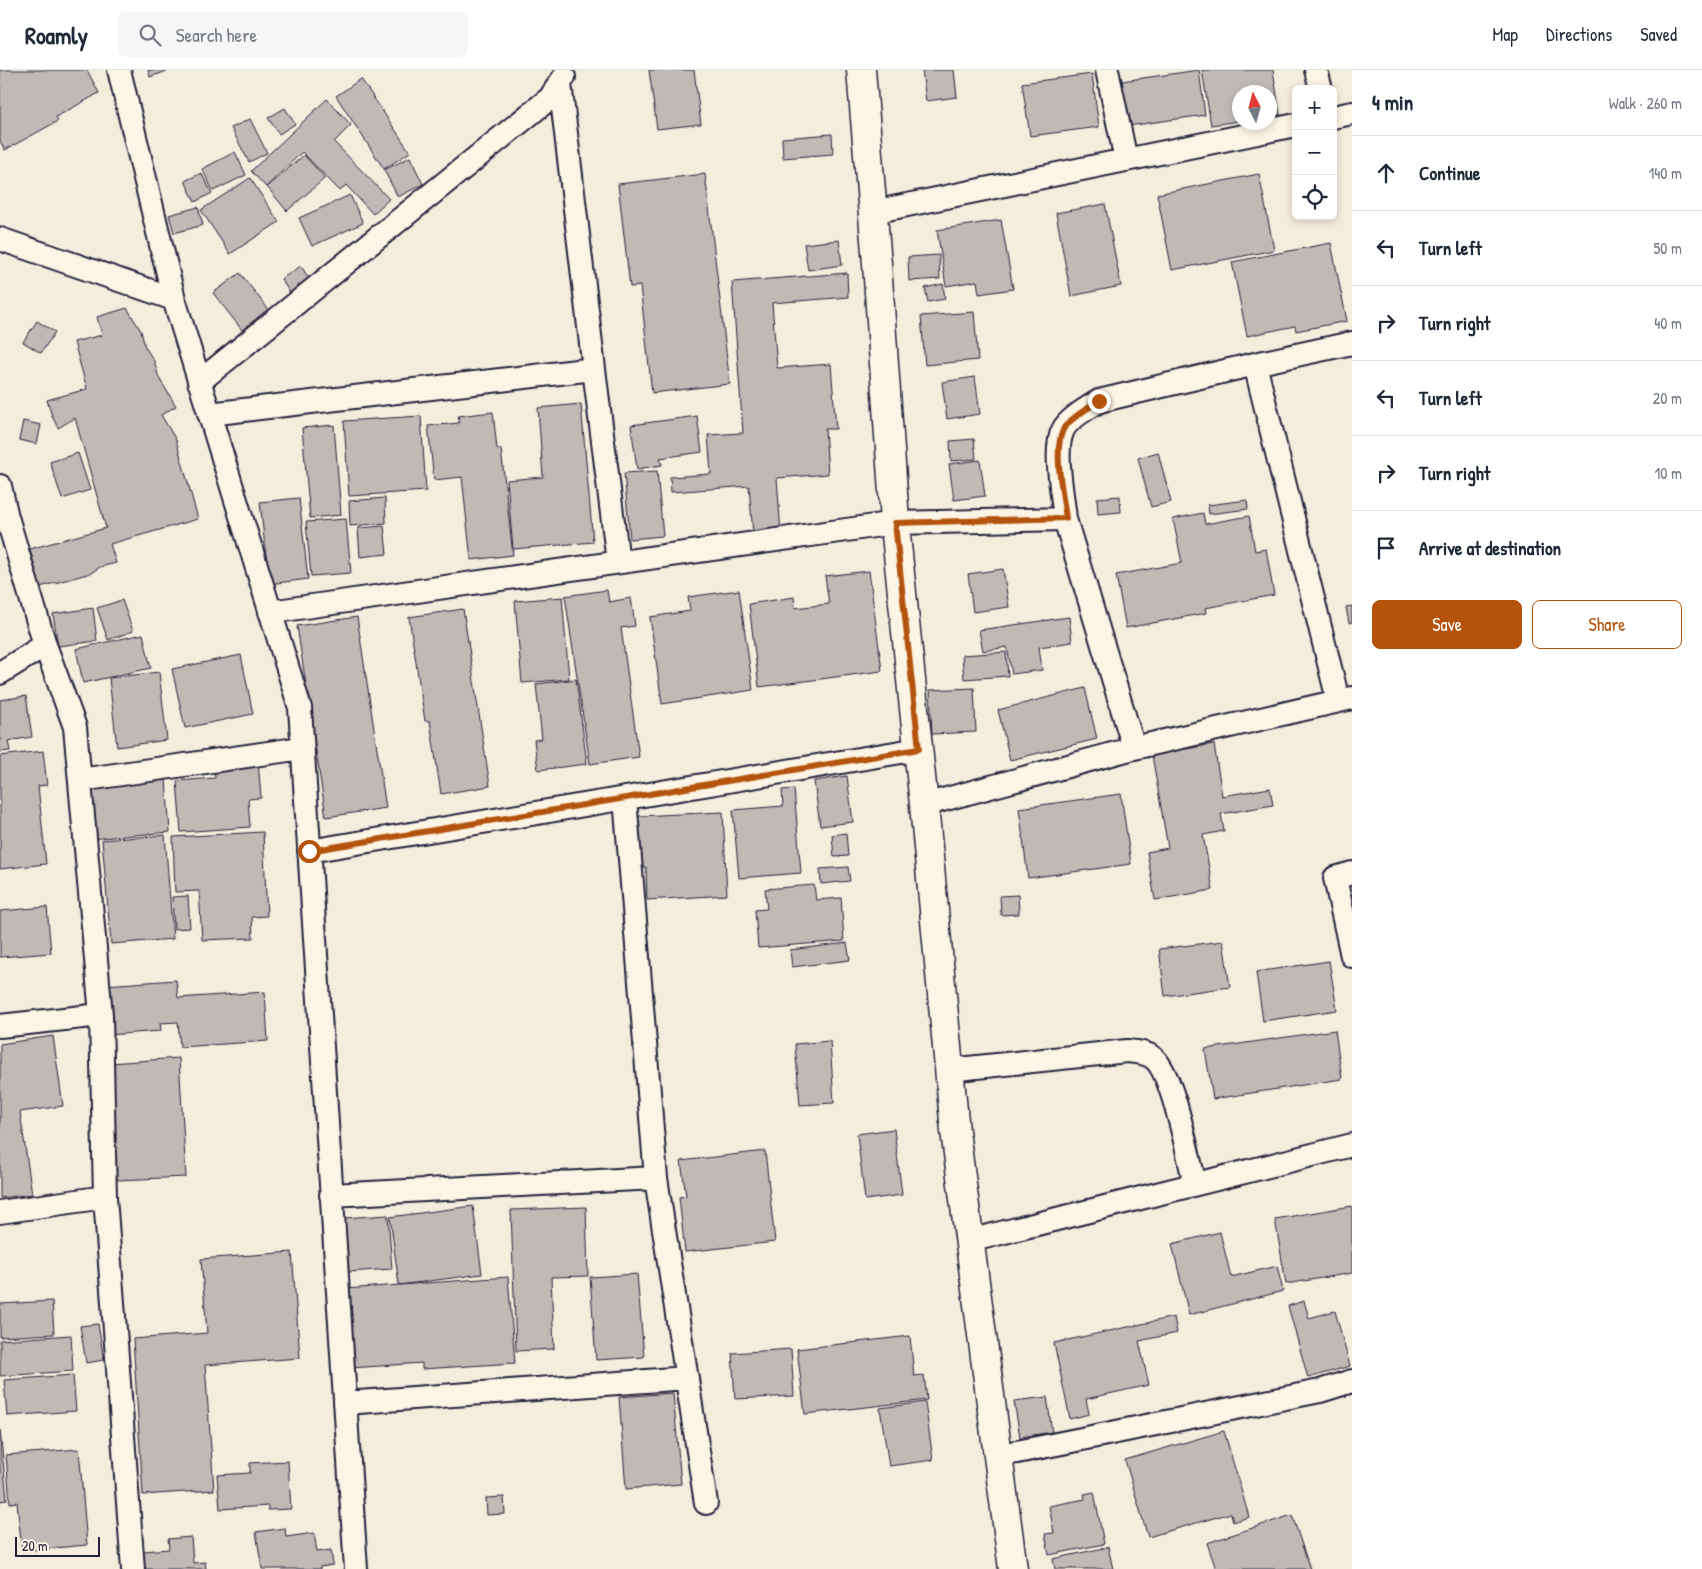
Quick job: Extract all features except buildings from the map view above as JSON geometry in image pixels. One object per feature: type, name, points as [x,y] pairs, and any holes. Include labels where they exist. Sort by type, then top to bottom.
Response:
[{"type":"street","points":[[119,70],[174,298],[300,708],[356,1569]]},
{"type":"street","points":[[861,70],[895,523],[919,749],[955,1131],[1013,1569]]},
{"type":"street","points":[[1107,70],[1126,160]]},
{"type":"street","points":[[1316,70],[1320,85]]},
{"type":"street","points":[[199,382],[550,98],[564,77]]},
{"type":"street","points":[[564,77],[594,368],[618,562]]},
{"type":"street","points":[[1337,116],[1352,113]]},
{"type":"street","points":[[873,212],[1292,126]]},
{"type":"street","points":[[0,238],[174,298]]},
{"type":"street","points":[[1134,748],[1066,518],[1058,456],[1063,429],[1080,413],[1099,401],[1352,343]]},
{"type":"street","points":[[924,805],[1134,748],[1345,699],[1255,364]]},
{"type":"street","points":[[209,414],[594,368]]},
{"type":"street","points":[[0,486],[7,517],[45,645],[75,727],[101,1015],[105,1197],[133,1569]]},
{"type":"street","points":[[270,612],[895,523],[1066,518]]},
{"type":"street","points":[[0,673],[45,645]]},
{"type":"street","points":[[80,780],[302,748]]},
{"type":"street","points":[[309,851],[919,749]]},
{"type":"street","points":[[625,798],[656,1178],[706,1503]]},
{"type":"street","points":[[1352,873],[1335,878],[1352,956]]},
{"type":"street","points":[[0,1026],[101,1015]]},
{"type":"street","points":[[949,1070],[1126,1051],[1141,1052],[1153,1058],[1162,1068],[1172,1094],[1195,1184]]},
{"type":"street","points":[[969,1241],[1352,1145]]},
{"type":"street","points":[[331,1195],[656,1178]]},
{"type":"street","points":[[0,1212],[105,1197]]},
{"type":"street","points":[[345,1403],[687,1378]]},
{"type":"street","points":[[997,1456],[1320,1391],[1352,1381]]},
{"type":"route","points":[[309,851],[919,749],[895,523],[1066,518],[1058,456],[1063,429],[1080,413],[1099,401]]}]
